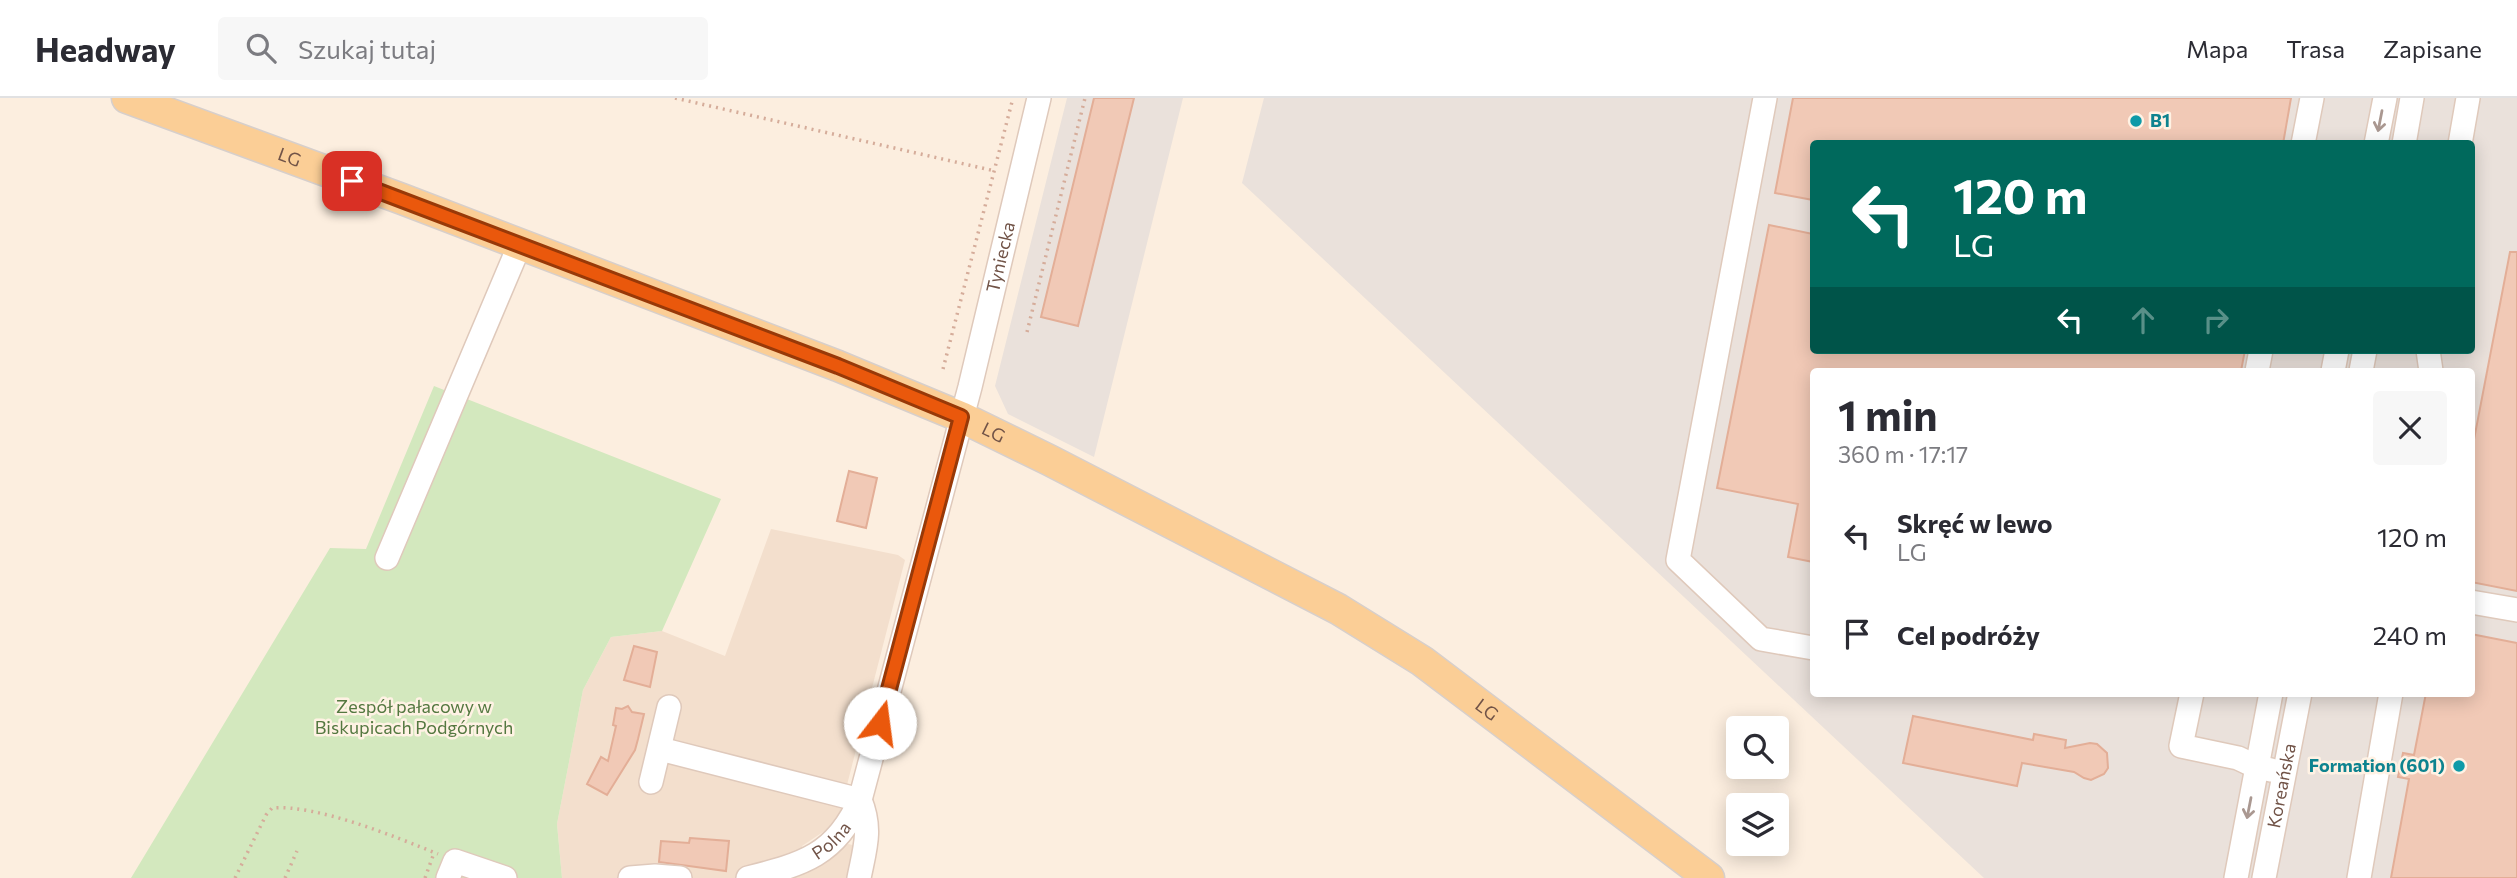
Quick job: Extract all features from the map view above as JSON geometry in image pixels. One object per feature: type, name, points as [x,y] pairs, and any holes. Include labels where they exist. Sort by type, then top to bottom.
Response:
[{"type":"main road","name":"LG","points":[[127,98],[838,366],[961,417],[1063,467],[1338,610],[1422,661],[1709,878]]},
{"type":"street","name":"Tyniecka","points":[[860,800],[961,417],[1039,98]]},
{"type":"street","points":[[1765,98],[1678,560],[1761,639],[1810,647]]},
{"type":"street","points":[[2304,140],[2312,98]]},
{"type":"street","points":[[2377,140],[2385,98]]},
{"type":"street","points":[[2405,140],[2412,98]]},
{"type":"street","points":[[2461,140],[2468,98]]},
{"type":"street","points":[[387,558],[520,244]]},
{"type":"street","points":[[2475,603],[2517,610]]},
{"type":"street","points":[[2187,697],[2181,746],[2238,758],[2257,767],[2285,772]]},
{"type":"street","name":"Koreańska","points":[[2236,878],[2270,697]]},
{"type":"street","name":"Koreańska","points":[[2264,878],[2299,697]]},
{"type":"street","points":[[2359,878],[2390,697]]},
{"type":"street","points":[[651,782],[669,707]]},
{"type":"street","points":[[660,750],[860,800],[867,817],[859,878]]},
{"type":"street","name":"Polna","points":[[748,878],[814,857],[840,836],[852,820],[860,800]]},
{"type":"street","points":[[446,864],[505,878]]},
{"type":"street","points":[[630,878],[680,878]]},
{"type":"path","points":[[675,98],[995,171]]},
{"type":"path","points":[[943,369],[1013,98]]},
{"type":"path","points":[[1027,332],[1085,98]]},
{"type":"path","points":[[235,878],[266,815],[272,808],[287,807],[325,814],[446,864]]},
{"type":"path","points":[[285,878],[297,851]]},
{"type":"path","points":[[425,878],[446,864]]},
{"type":"shaded area","points":[[1067,98],[1183,98],[1094,457],[1008,414],[995,386]]},
{"type":"shaded area","points":[[1264,98],[2517,98],[2517,878],[1984,878],[1242,183]]},
{"type":"shaded area","points":[[771,529],[898,555],[905,560],[840,812],[826,830],[802,846],[804,869],[848,844],[875,850],[871,878],[562,878],[557,824],[583,690],[611,637],[662,631],[725,656]]},
{"type":"green space","name":"Zespół pałacowy w Biskupicach Podgórnych","points":[[434,386],[721,499],[662,631],[611,637],[583,690],[557,824],[562,878],[131,878],[330,548],[366,549]]},
{"type":"building","points":[[1094,98],[1134,98],[1078,326],[1041,317]]},
{"type":"building","points":[[1793,98],[2291,98],[2284,140],[1810,140],[1810,199],[1775,193]]},
{"type":"building","points":[[1769,225],[1810,233],[1810,354],[2244,354],[2242,368],[1810,368],[1810,561],[1788,557],[1798,504],[1717,488]]},
{"type":"building","points":[[2510,252],[2517,252],[2517,591],[2475,583],[2475,434]]},
{"type":"building","points":[[849,471],[877,478],[866,528],[837,521]]},
{"type":"building","name":"Formation (601)","points":[[2475,635],[2517,643],[2517,878],[2391,878],[2409,779],[2398,777],[2403,753],[2414,755],[2425,697],[2475,697]]},
{"type":"building","points":[[634,646],[657,652],[650,687],[624,680]]},
{"type":"building","points":[[628,706],[632,712],[644,714],[635,750],[607,795],[587,784],[601,757],[608,761],[616,726],[613,725],[616,708]]},
{"type":"building","points":[[1913,716],[2033,740],[2034,734],[2066,740],[2065,748],[2097,744],[2107,753],[2108,768],[2104,774],[2091,780],[2074,772],[2022,763],[2017,786],[1903,763]]},
{"type":"building","points":[[690,838],[729,841],[726,871],[659,862],[661,841],[689,843]]},
{"type":"place","name":"B1","points":[[2136,121]]},
{"type":"place","name":"Formation (601)","points":[[2459,766]]},
{"type":"route","points":[[352,181],[838,366],[961,417],[880,723]]}]
